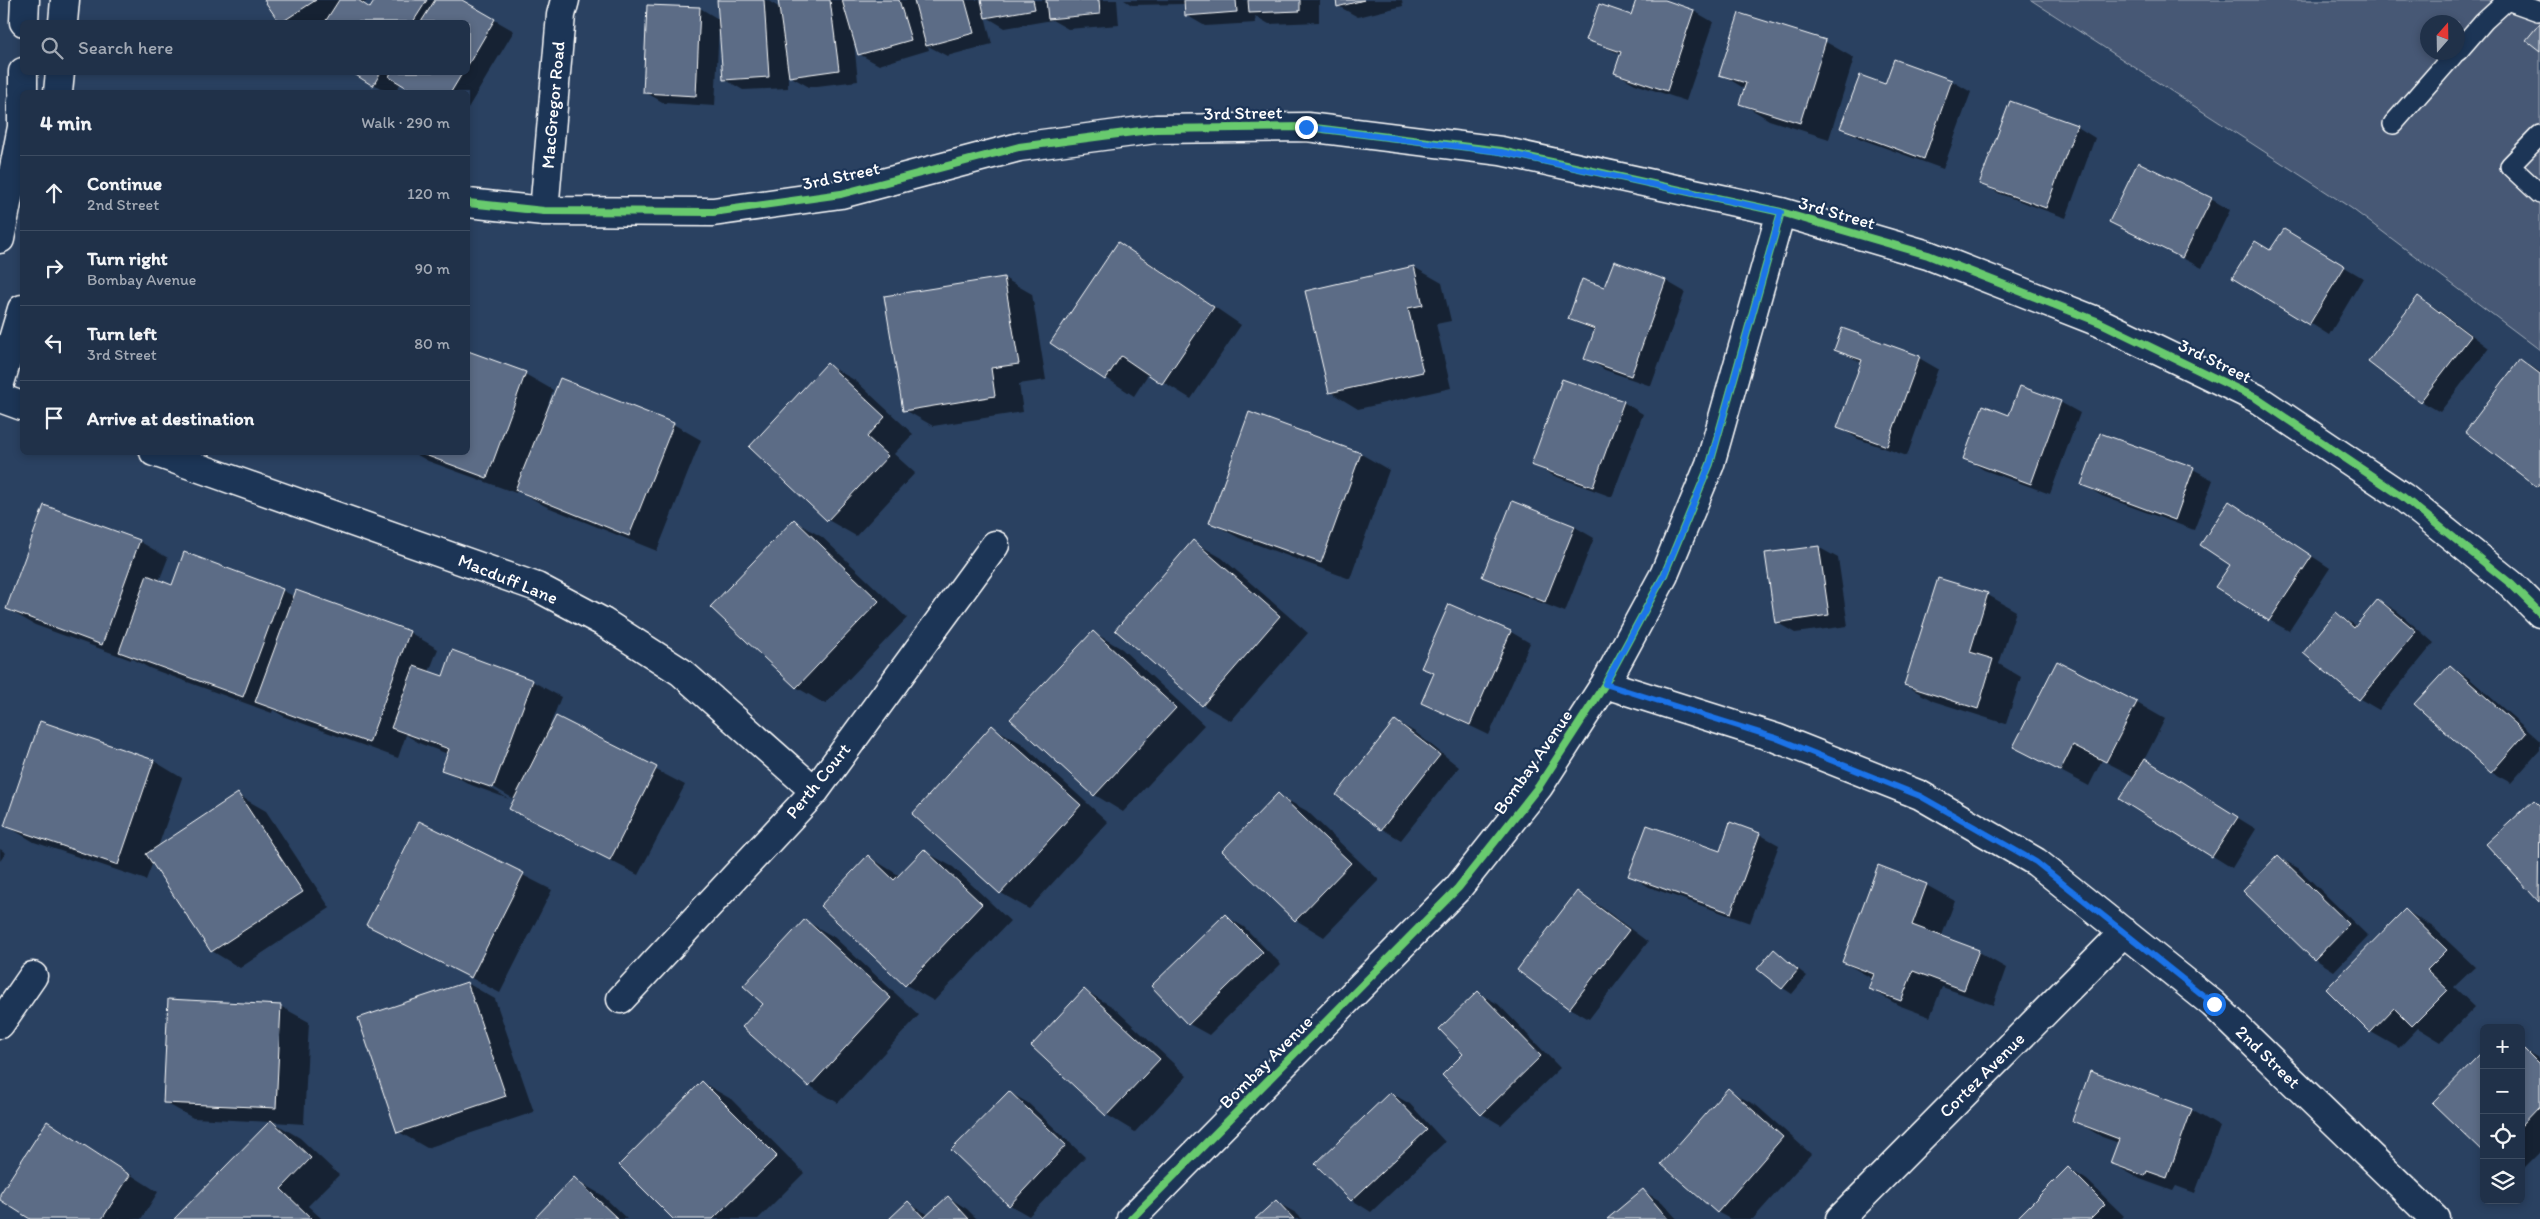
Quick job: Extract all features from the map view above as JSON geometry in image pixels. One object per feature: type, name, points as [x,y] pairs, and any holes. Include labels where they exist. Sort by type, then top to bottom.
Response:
[{"type":"street","points":[[24,20],[25,0]]},
{"type":"street","points":[[63,20],[65,0]]},
{"type":"street","name":"MacGregor Road","points":[[544,211],[561,15],[565,0]]},
{"type":"street","points":[[23,75],[23,90]]},
{"type":"street","points":[[58,90],[60,75]]},
{"type":"street","name":"3rd Street","points":[[470,203],[544,211],[713,212],[841,194],[1019,147],[1156,129],[1306,127],[1501,152],[1781,212],[1928,255],[2100,322],[2256,398],[2403,498],[2511,584],[2540,613]]},
{"type":"street","points":[[0,239],[20,137]]},
{"type":"street","name":"Bombay Avenue","points":[[1132,1219],[1458,888],[1540,786],[1605,684],[1664,575],[1710,464],[1781,212]]},
{"type":"street","points":[[0,383],[20,316]]},
{"type":"street","points":[[0,398],[20,405]]},
{"type":"street","name":"Macduff Lane","points":[[162,455],[537,588],[603,622],[681,672],[814,790]]},
{"type":"street","name":"Perth Court","points":[[621,999],[814,790],[995,546]]},
{"type":"street","name":"2nd Street","points":[[1605,684],[1776,738],[1920,796],[2036,862],[2214,1004],[2435,1219]]},
{"type":"street","name":"Cortez Avenue","points":[[1840,1219],[2124,932]]},
{"type":"street","points":[[0,1024],[33,976]]},
{"type":"lane","points":[[2465,43],[2484,21],[2507,0],[2538,11]]},
{"type":"lane","points":[[2394,124],[2450,60]]},
{"type":"lane","points":[[2540,135],[2510,166],[2540,194]]},
{"type":"shaded area","points":[[2031,0],[2540,0],[2540,350],[2351,208]]},
{"type":"building","points":[[264,0],[316,0],[285,20],[278,20]]},
{"type":"building","points":[[339,0],[358,0],[370,8],[375,0],[427,0],[414,20],[326,20]]},
{"type":"building","points":[[435,0],[462,0],[495,19],[470,62],[470,20],[422,20]]},
{"type":"building","points":[[717,0],[764,0],[769,77],[723,80]]},
{"type":"building","points":[[778,0],[830,0],[839,70],[789,77]]},
{"type":"building","points":[[842,0],[899,0],[911,40],[858,55]]},
{"type":"building","points":[[914,0],[965,0],[974,33],[926,46]]},
{"type":"building","points":[[981,0],[1033,0],[1035,9],[985,18]]},
{"type":"building","points":[[1046,0],[1099,0],[1100,14],[1048,19]]},
{"type":"building","points":[[1184,0],[1236,0],[1237,12],[1185,16]]},
{"type":"building","points":[[1248,0],[1300,0],[1300,11],[1249,13]]},
{"type":"building","points":[[1336,0],[1364,0],[1337,7]]},
{"type":"building","points":[[1636,0],[1665,0],[1694,10],[1667,91],[1614,73],[1621,52],[1586,40],[1599,4],[1631,15]]},
{"type":"building","points":[[647,5],[700,7],[696,96],[643,93]]},
{"type":"building","points":[[1739,13],[1826,40],[1800,123],[1739,104],[1746,83],[1719,75]]},
{"type":"building","points":[[2540,23],[2540,51],[2526,40]]},
{"type":"building","points":[[1894,59],[1952,80],[1924,159],[1840,128],[1860,75],[1885,84]]},
{"type":"building","points":[[356,75],[379,75],[373,86]]},
{"type":"building","points":[[390,75],[461,75],[452,90],[411,90],[389,77]]},
{"type":"building","points":[[2010,101],[2077,125],[2046,208],[1979,184]]},
{"type":"building","points":[[2138,162],[2212,198],[2182,258],[2109,222]]},
{"type":"building","points":[[2284,229],[2345,266],[2309,325],[2232,278],[2255,241],[2270,250]]},
{"type":"building","points":[[1118,242],[1214,307],[1162,384],[1121,356],[1105,380],[1050,343]]},
{"type":"building","points":[[1614,261],[1666,280],[1631,376],[1584,359],[1595,329],[1568,319],[1582,279],[1604,287]]},
{"type":"building","points":[[1414,266],[1423,305],[1408,308],[1423,372],[1329,393],[1305,291]]},
{"type":"building","points":[[1004,277],[1019,364],[991,368],[995,396],[903,411],[884,296]]},
{"type":"building","points":[[2418,296],[2471,336],[2420,402],[2368,362]]},
{"type":"building","points":[[1842,328],[1920,356],[1887,446],[1837,428],[1862,360],[1834,350]]},
{"type":"building","points":[[470,352],[526,372],[487,478],[425,455],[470,455]]},
{"type":"building","points":[[2520,359],[2540,374],[2540,482],[2537,487],[2465,432]]},
{"type":"building","points":[[827,363],[885,417],[867,437],[888,456],[827,521],[749,447]]},
{"type":"building","points":[[560,378],[674,423],[629,536],[515,490]]},
{"type":"building","points":[[1562,379],[1624,401],[1593,487],[1531,465]]},
{"type":"building","points":[[2020,386],[2061,401],[2031,484],[1963,459],[1983,405],[2009,415]]},
{"type":"building","points":[[1249,412],[1361,453],[1321,563],[1209,523]]},
{"type":"building","points":[[2100,433],[2194,467],[2175,520],[2081,485]]},
{"type":"building","points":[[1512,501],[1575,526],[1545,602],[1482,577]]},
{"type":"building","points":[[2229,501],[2312,556],[2269,621],[2215,587],[2230,565],[2200,545]]},
{"type":"building","points":[[44,505],[140,540],[102,645],[6,609]]},
{"type":"building","points":[[794,519],[879,601],[796,688],[710,607]]},
{"type":"building","points":[[1193,540],[1280,616],[1202,706],[1115,630]]},
{"type":"building","points":[[1819,546],[1829,615],[1775,623],[1765,553]]},
{"type":"building","points":[[184,552],[283,589],[243,697],[119,652],[147,575],[172,585]]},
{"type":"building","points":[[1938,578],[1988,593],[1970,652],[1993,659],[1978,709],[1904,685]]},
{"type":"building","points":[[296,590],[410,631],[369,743],[255,702]]},
{"type":"building","points":[[2378,599],[2416,631],[2359,700],[2303,653],[2336,612],[2354,628]]},
{"type":"building","points":[[1449,604],[1511,631],[1470,725],[1421,703],[1434,673],[1421,668]]},
{"type":"building","points":[[1093,631],[1176,708],[1094,796],[1010,719]]},
{"type":"building","points":[[452,650],[533,680],[493,788],[441,770],[449,749],[391,728],[414,666],[443,676]]},
{"type":"building","points":[[2057,661],[2137,702],[2106,762],[2073,745],[2060,771],[2013,747]]},
{"type":"building","points":[[2450,665],[2526,733],[2491,773],[2414,704]]},
{"type":"building","points":[[556,716],[657,767],[610,860],[509,809]]},
{"type":"building","points":[[1395,720],[1440,755],[1381,830],[1336,795]]},
{"type":"building","points":[[40,721],[154,760],[118,865],[4,826]]},
{"type":"building","points":[[992,725],[1081,805],[1000,894],[912,814]]},
{"type":"building","points":[[2145,759],[2238,817],[2212,857],[2119,799]]},
{"type":"building","points":[[238,793],[303,892],[211,952],[146,854]]},
{"type":"building","points":[[1278,793],[1351,863],[1295,921],[1222,851]]},
{"type":"building","points":[[2534,800],[2540,806],[2539,902],[2486,844]]},
{"type":"building","points":[[419,821],[524,873],[471,978],[366,925]]},
{"type":"building","points":[[1730,822],[1760,833],[1731,913],[1628,876],[1647,825],[1720,851]]},
{"type":"building","points":[[924,849],[982,904],[905,986],[820,906],[868,855],[894,880]]},
{"type":"building","points":[[2278,855],[2349,924],[2314,960],[2243,891]]},
{"type":"building","points":[[1878,865],[1927,884],[1912,925],[1979,950],[1964,990],[1913,971],[1901,1001],[1868,989],[1874,974],[1842,962]]},
{"type":"building","points":[[1577,891],[1629,930],[1569,1009],[1517,970]]},
{"type":"building","points":[[2405,909],[2447,950],[2427,970],[2448,990],[2412,1026],[2394,1008],[2370,1033],[2326,989]]},
{"type":"building","points":[[1225,914],[1263,952],[1188,1025],[1151,986]]},
{"type":"building","points":[[805,919],[891,998],[809,1087],[742,1027],[763,1004],[743,986]]},
{"type":"building","points":[[1774,949],[1798,970],[1782,989],[1757,969]]},
{"type":"building","points":[[467,982],[506,1096],[397,1133],[358,1018]]},
{"type":"building","points":[[1084,989],[1160,1059],[1106,1116],[1031,1046]]},
{"type":"building","points":[[1478,991],[1541,1056],[1481,1115],[1442,1075],[1463,1054],[1439,1029]]},
{"type":"building","points":[[168,999],[281,1005],[276,1108],[163,1103]]},
{"type":"building","points":[[2525,1050],[2540,1065],[2540,1106],[2525,1122]]},
{"type":"building","points":[[2480,1054],[2480,1149],[2432,1103]]},
{"type":"building","points":[[2090,1071],[2192,1109],[2167,1178],[2147,1171],[2145,1176],[2110,1163],[2119,1139],[2072,1121]]},
{"type":"building","points":[[702,1081],[777,1156],[713,1219],[673,1219],[619,1165]]},
{"type":"building","points":[[1728,1088],[1783,1137],[1717,1213],[1661,1164]]},
{"type":"building","points":[[1009,1091],[1066,1145],[1009,1206],[951,1150]]},
{"type":"building","points":[[1390,1092],[1427,1130],[1351,1201],[1315,1164]]},
{"type":"building","points":[[271,1120],[311,1158],[281,1189],[312,1219],[174,1219]]},
{"type":"building","points":[[47,1121],[130,1175],[102,1219],[30,1219],[0,1200],[0,1194]]},
{"type":"building","points":[[2068,1167],[2105,1204],[2090,1219],[2016,1219]]},
{"type":"building","points":[[574,1177],[618,1219],[534,1219]]},
{"type":"building","points":[[1643,1189],[1668,1219],[1607,1219]]},
{"type":"building","points":[[948,1196],[969,1219],[889,1219],[908,1201],[924,1218]]},
{"type":"building","points":[[1276,1200],[1294,1219],[1255,1219]]},
{"type":"cycle path","points":[[470,203],[544,211],[713,212],[841,194],[1019,147],[1156,129],[1307,127],[1501,151],[1781,212],[1928,255],[2099,322],[2256,398],[2403,497],[2511,584],[2540,613]]},
{"type":"cycle path","points":[[1131,1219],[1458,888],[1539,786],[1605,684],[1664,575],[1710,464],[1781,212]]},
{"type":"route","points":[[1306,127],[1501,152],[1781,212],[1710,464],[1664,575],[1605,684],[1776,738],[1920,796],[2036,862],[2214,1004]]}]
